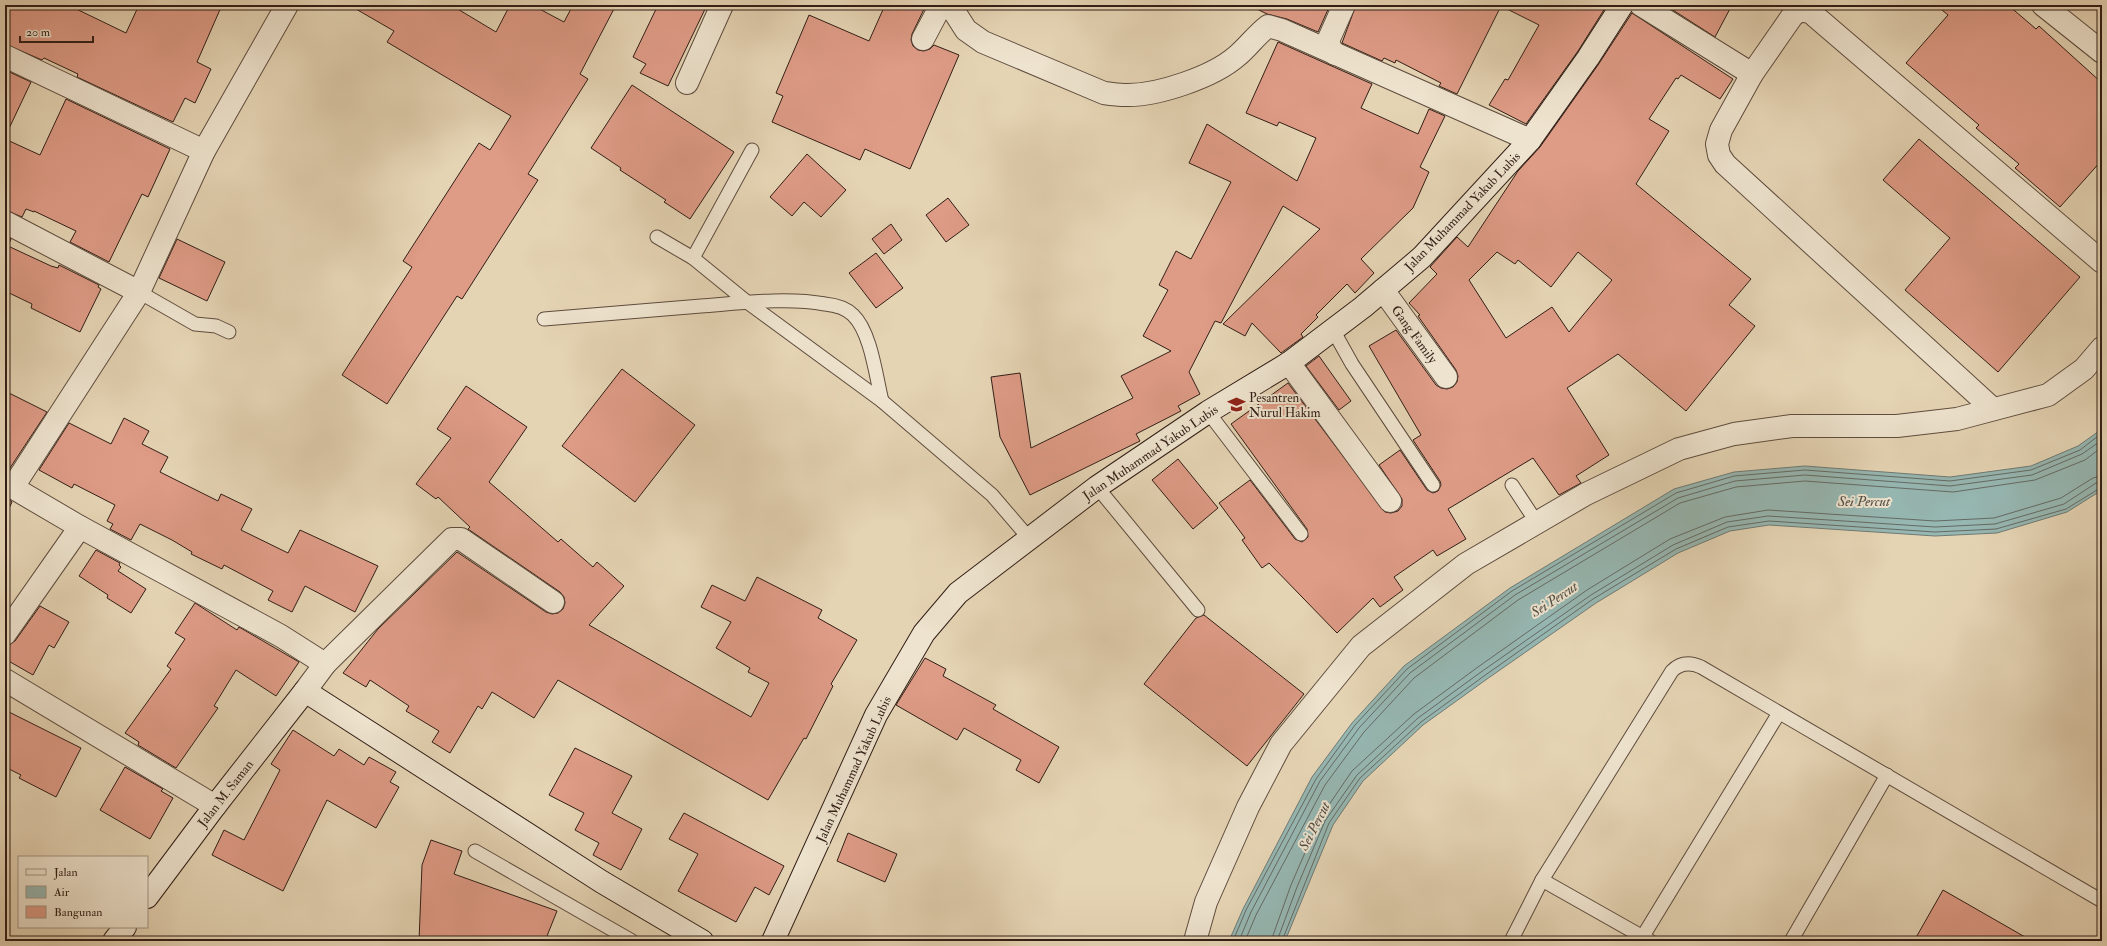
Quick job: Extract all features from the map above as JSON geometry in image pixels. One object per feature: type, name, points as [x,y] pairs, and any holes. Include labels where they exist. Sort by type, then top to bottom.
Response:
[{"type":"street","points":[[287,5],[204,151],[139,292],[9,485],[80,527],[281,636],[325,664]]},
{"type":"street","points":[[687,83],[722,5]]},
{"type":"street","points":[[923,39],[941,5]]},
{"type":"street","points":[[950,5],[966,30],[983,42],[1104,93],[1125,96],[1147,94],[1202,76],[1238,56],[1259,32],[1268,26],[1282,30],[1530,140]]},
{"type":"street","points":[[1335,54],[1328,41],[1344,5]]},
{"type":"street","name":"Jalan Muhammad Yakub Lubis","points":[[773,941],[876,715],[924,633],[958,593],[1096,487],[1208,412],[1289,363],[1333,330],[1422,257],[1530,140],[1588,58],[1622,5]]},
{"type":"street","points":[[1641,5],[1752,74]]},
{"type":"street","points":[[2043,5],[2102,52]]},
{"type":"street","points":[[1992,409],[1725,164],[1719,155],[1717,144],[1721,130],[1752,74],[1793,15],[1801,10],[1812,13],[2102,262]]},
{"type":"street","points":[[5,56],[204,151]]},
{"type":"street","points":[[5,222],[139,292]]},
{"type":"street","name":"Gang Family","points":[[1383,290],[1446,377]]},
{"type":"street","points":[[1195,941],[1206,902],[1228,851],[1248,807],[1281,744],[1361,646],[1466,564],[1586,494],[1679,449],[1734,434],[1792,426],[1897,426],[1957,418],[2048,395],[2084,369],[2102,348]]},
{"type":"street","points":[[1289,363],[1390,502]]},
{"type":"street","points":[[5,634],[80,527]]},
{"type":"street","name":"Jalan M. Saman","points":[[148,896],[325,664],[452,539],[461,539],[553,602]]},
{"type":"street","points":[[5,680],[215,806]]},
{"type":"street","points":[[305,691],[602,882],[702,941]]},
{"type":"street","points":[[114,941],[124,928]]},
{"type":"lane","points":[[692,258],[752,150]]},
{"type":"lane","points":[[657,236],[692,258],[747,302],[882,400],[992,495],[1028,538]]},
{"type":"lane","points":[[139,292],[195,324],[216,326],[229,332]]},
{"type":"lane","points":[[544,319],[747,302],[825,304],[840,307],[853,315],[860,324],[867,341],[882,400]]},
{"type":"lane","points":[[1333,330],[1352,364],[1433,485]]},
{"type":"lane","points":[[1208,412],[1301,534]]},
{"type":"lane","points":[[1512,485],[1537,523]]},
{"type":"lane","points":[[1096,487],[1198,610]]},
{"type":"lane","points":[[1511,941],[1542,880],[1672,671],[1677,666],[1694,664],[2102,901]]},
{"type":"lane","points":[[1542,880],[1644,940],[1779,713]]},
{"type":"lane","points":[[1791,941],[1887,775]]},
{"type":"lane","points":[[475,851],[632,941]]},
{"type":"water","name":"Sei Percut","points":[[2102,429],[2102,490],[2067,512],[1997,533],[1935,536],[1769,525],[1730,531],[1678,553],[1596,603],[1423,725],[1363,781],[1333,825],[1285,941],[1229,941],[1243,909],[1312,777],[1352,723],[1404,666],[1510,588],[1674,489],[1734,472],[1805,466],[1950,477],[2031,466],[2078,446]]},
{"type":"building","points":[[5,5],[68,5],[126,33],[139,5],[222,5],[197,62],[211,69],[195,103],[185,98],[173,122],[77,77],[78,74],[44,58],[42,60],[5,44]]},
{"type":"building","points":[[349,5],[451,5],[496,32],[510,5],[532,5],[564,22],[573,5],[616,5],[580,74],[588,79],[528,174],[538,180],[462,299],[457,296],[387,404],[342,375],[412,267],[403,261],[479,143],[490,150],[511,116],[387,42],[394,31]]},
{"type":"building","points":[[658,5],[707,5],[668,86],[640,73],[646,64],[633,57]]},
{"type":"building","points":[[885,5],[926,5],[912,34],[911,40],[913,46],[918,50],[924,51],[930,49],[934,45],[959,55],[910,169],[865,149],[860,160],[772,122],[783,96],[776,93],[809,15],[869,41]]},
{"type":"building","points":[[1249,5],[1330,5],[1318,32],[1287,19],[1267,14]]},
{"type":"building","points":[[1356,5],[1607,5],[1578,51],[1526,124],[1489,105],[1505,79],[1508,80],[1539,25],[1501,6],[1457,94],[1439,86],[1441,83],[1396,60],[1395,63],[1384,58],[1382,61],[1342,43]]},
{"type":"building","points":[[1665,5],[1732,5],[1715,37]]},
{"type":"building","points":[[1936,5],[2008,5],[2036,29],[2039,26],[2102,83],[2102,160],[2060,207],[2015,168],[2019,164],[1976,128],[1979,125],[1906,63],[1948,15]]},
{"type":"building","points":[[1632,13],[1733,79],[1720,99],[1681,75],[1678,79],[1676,78],[1649,119],[1669,131],[1636,184],[1751,279],[1729,305],[1755,326],[1686,411],[1618,354],[1567,388],[1609,455],[1576,476],[1581,483],[1559,495],[1533,458],[1448,509],[1466,539],[1437,556],[1433,550],[1394,577],[1403,590],[1380,607],[1373,598],[1337,633],[1269,563],[1262,568],[1242,540],[1245,538],[1219,503],[1250,480],[1295,539],[1302,542],[1308,537],[1307,529],[1231,424],[1288,383],[1385,512],[1391,513],[1398,511],[1402,506],[1402,499],[1379,465],[1400,450],[1427,490],[1433,493],[1438,491],[1441,485],[1440,481],[1413,440],[1421,435],[1369,346],[1396,330],[1436,385],[1447,389],[1453,387],[1457,382],[1458,376],[1456,370],[1418,316],[1420,315],[1409,303],[1437,274],[1430,267],[1457,237],[1468,247],[1518,171],[1540,147],[1598,65]],"holes":[[[1497,252],[1515,264],[1518,260],[1551,287],[1578,252],[1612,280],[1569,332],[1552,307],[1506,338],[1469,280]]]},
{"type":"building","points":[[1278,42],[1372,84],[1361,108],[1418,134],[1429,109],[1445,116],[1420,167],[1429,172],[1413,208],[1361,259],[1374,273],[1355,293],[1347,284],[1316,315],[1318,317],[1301,334],[1303,337],[1281,353],[1252,323],[1245,336],[1223,324],[1320,229],[1283,206],[1221,323],[1215,321],[1189,372],[1200,394],[1178,406],[1181,411],[1136,434],[1140,441],[1030,495],[1000,437],[991,377],[1020,373],[1031,448],[1133,398],[1121,376],[1171,351],[1143,336],[1168,290],[1159,285],[1176,251],[1191,259],[1231,182],[1189,163],[1207,124],[1297,181],[1316,138],[1279,122],[1277,126],[1246,113]]},
{"type":"building","points":[[5,70],[31,82],[5,137]]},
{"type":"building","points":[[632,85],[734,152],[690,219],[664,202],[666,200],[620,170],[621,168],[591,148]]},
{"type":"building","points":[[66,99],[170,149],[148,197],[142,194],[109,262],[70,242],[76,231],[34,211],[26,209],[22,217],[5,210],[5,139],[40,155]]},
{"type":"building","points":[[1919,139],[2080,277],[1998,372],[1905,290],[1950,238],[1883,180]]},
{"type":"building","points":[[807,154],[846,190],[821,217],[804,202],[792,216],[770,197]]},
{"type":"building","points":[[948,198],[969,225],[946,242],[926,215]]},
{"type":"building","points":[[891,224],[902,240],[884,254],[872,239]]},
{"type":"building","points":[[5,236],[11,239],[8,246],[51,266],[58,268],[59,265],[99,285],[98,287],[101,289],[80,332],[31,308],[32,304],[5,291]]},
{"type":"building","points":[[177,239],[225,262],[207,301],[159,278]]},
{"type":"building","points":[[876,253],[903,288],[876,308],[849,273]]},
{"type":"building","points":[[1319,356],[1351,401],[1339,410],[1306,366]]},
{"type":"building","points":[[622,369],[695,425],[635,502],[562,446]]},
{"type":"building","points":[[466,386],[527,427],[489,482],[558,542],[561,539],[593,567],[597,562],[624,586],[589,625],[751,717],[769,683],[748,672],[750,668],[716,648],[731,622],[701,607],[712,585],[745,601],[757,577],[822,610],[818,618],[857,640],[831,684],[833,686],[806,739],[804,738],[768,800],[558,680],[534,718],[492,692],[482,709],[478,706],[450,753],[432,742],[439,731],[406,711],[409,706],[370,680],[366,687],[343,673],[378,629],[457,552],[546,612],[552,614],[558,613],[563,609],[565,603],[564,597],[560,592],[468,529],[470,527],[438,497],[436,499],[416,484],[451,438],[437,429]]},
{"type":"building","points":[[5,391],[47,412],[8,471],[5,471]]},
{"type":"building","points":[[124,418],[149,431],[142,444],[168,457],[160,472],[218,501],[221,494],[252,509],[241,530],[288,553],[300,530],[378,566],[355,612],[305,586],[292,612],[268,600],[273,591],[224,565],[222,569],[191,554],[192,552],[172,540],[140,524],[131,540],[110,529],[113,524],[107,521],[115,505],[74,484],[72,488],[39,470],[69,423],[111,444]]},
{"type":"building","points":[[1178,459],[1218,508],[1193,529],[1152,480]]},
{"type":"building","points":[[5,497],[12,502],[5,517]]},
{"type":"building","points":[[96,550],[120,563],[119,565],[121,567],[118,571],[146,589],[131,613],[107,598],[108,595],[79,576]]},
{"type":"building","points":[[195,603],[237,630],[239,627],[299,662],[276,696],[236,670],[214,706],[218,708],[176,768],[138,745],[139,742],[125,733],[171,669],[167,666],[185,639],[175,633]]},
{"type":"building","points":[[40,606],[69,622],[54,648],[49,645],[33,675],[5,659],[5,646],[15,641]]},
{"type":"building","points":[[1204,615],[1304,694],[1247,766],[1144,684],[1196,618]]},
{"type":"building","points":[[925,658],[946,669],[943,676],[996,705],[993,709],[1059,747],[1039,783],[1016,770],[1021,760],[964,728],[957,740],[896,705]]},
{"type":"building","points":[[5,710],[81,748],[56,797],[19,778],[21,775],[5,767]]},
{"type":"building","points":[[293,730],[334,756],[339,749],[364,765],[369,757],[396,772],[390,782],[399,787],[376,828],[327,800],[283,891],[212,855],[224,830],[244,840],[280,770],[271,764]]},
{"type":"building","points":[[575,748],[632,776],[612,813],[642,829],[621,870],[593,855],[599,843],[575,830],[584,813],[549,795]]},
{"type":"building","points":[[125,767],[163,789],[161,791],[173,798],[150,839],[100,810]]},
{"type":"building","points":[[684,813],[784,866],[769,895],[755,887],[736,922],[678,891],[698,854],[669,839]]},
{"type":"building","points":[[848,833],[897,854],[885,882],[837,861]]},
{"type":"building","points":[[431,840],[462,851],[454,874],[557,911],[545,941],[419,941],[422,865]]},
{"type":"building","points":[[1943,890],[2032,941],[1914,941]]},
{"type":"place","name":"Pesantren Nurul Hakim","points":[[1236,404]]}]
